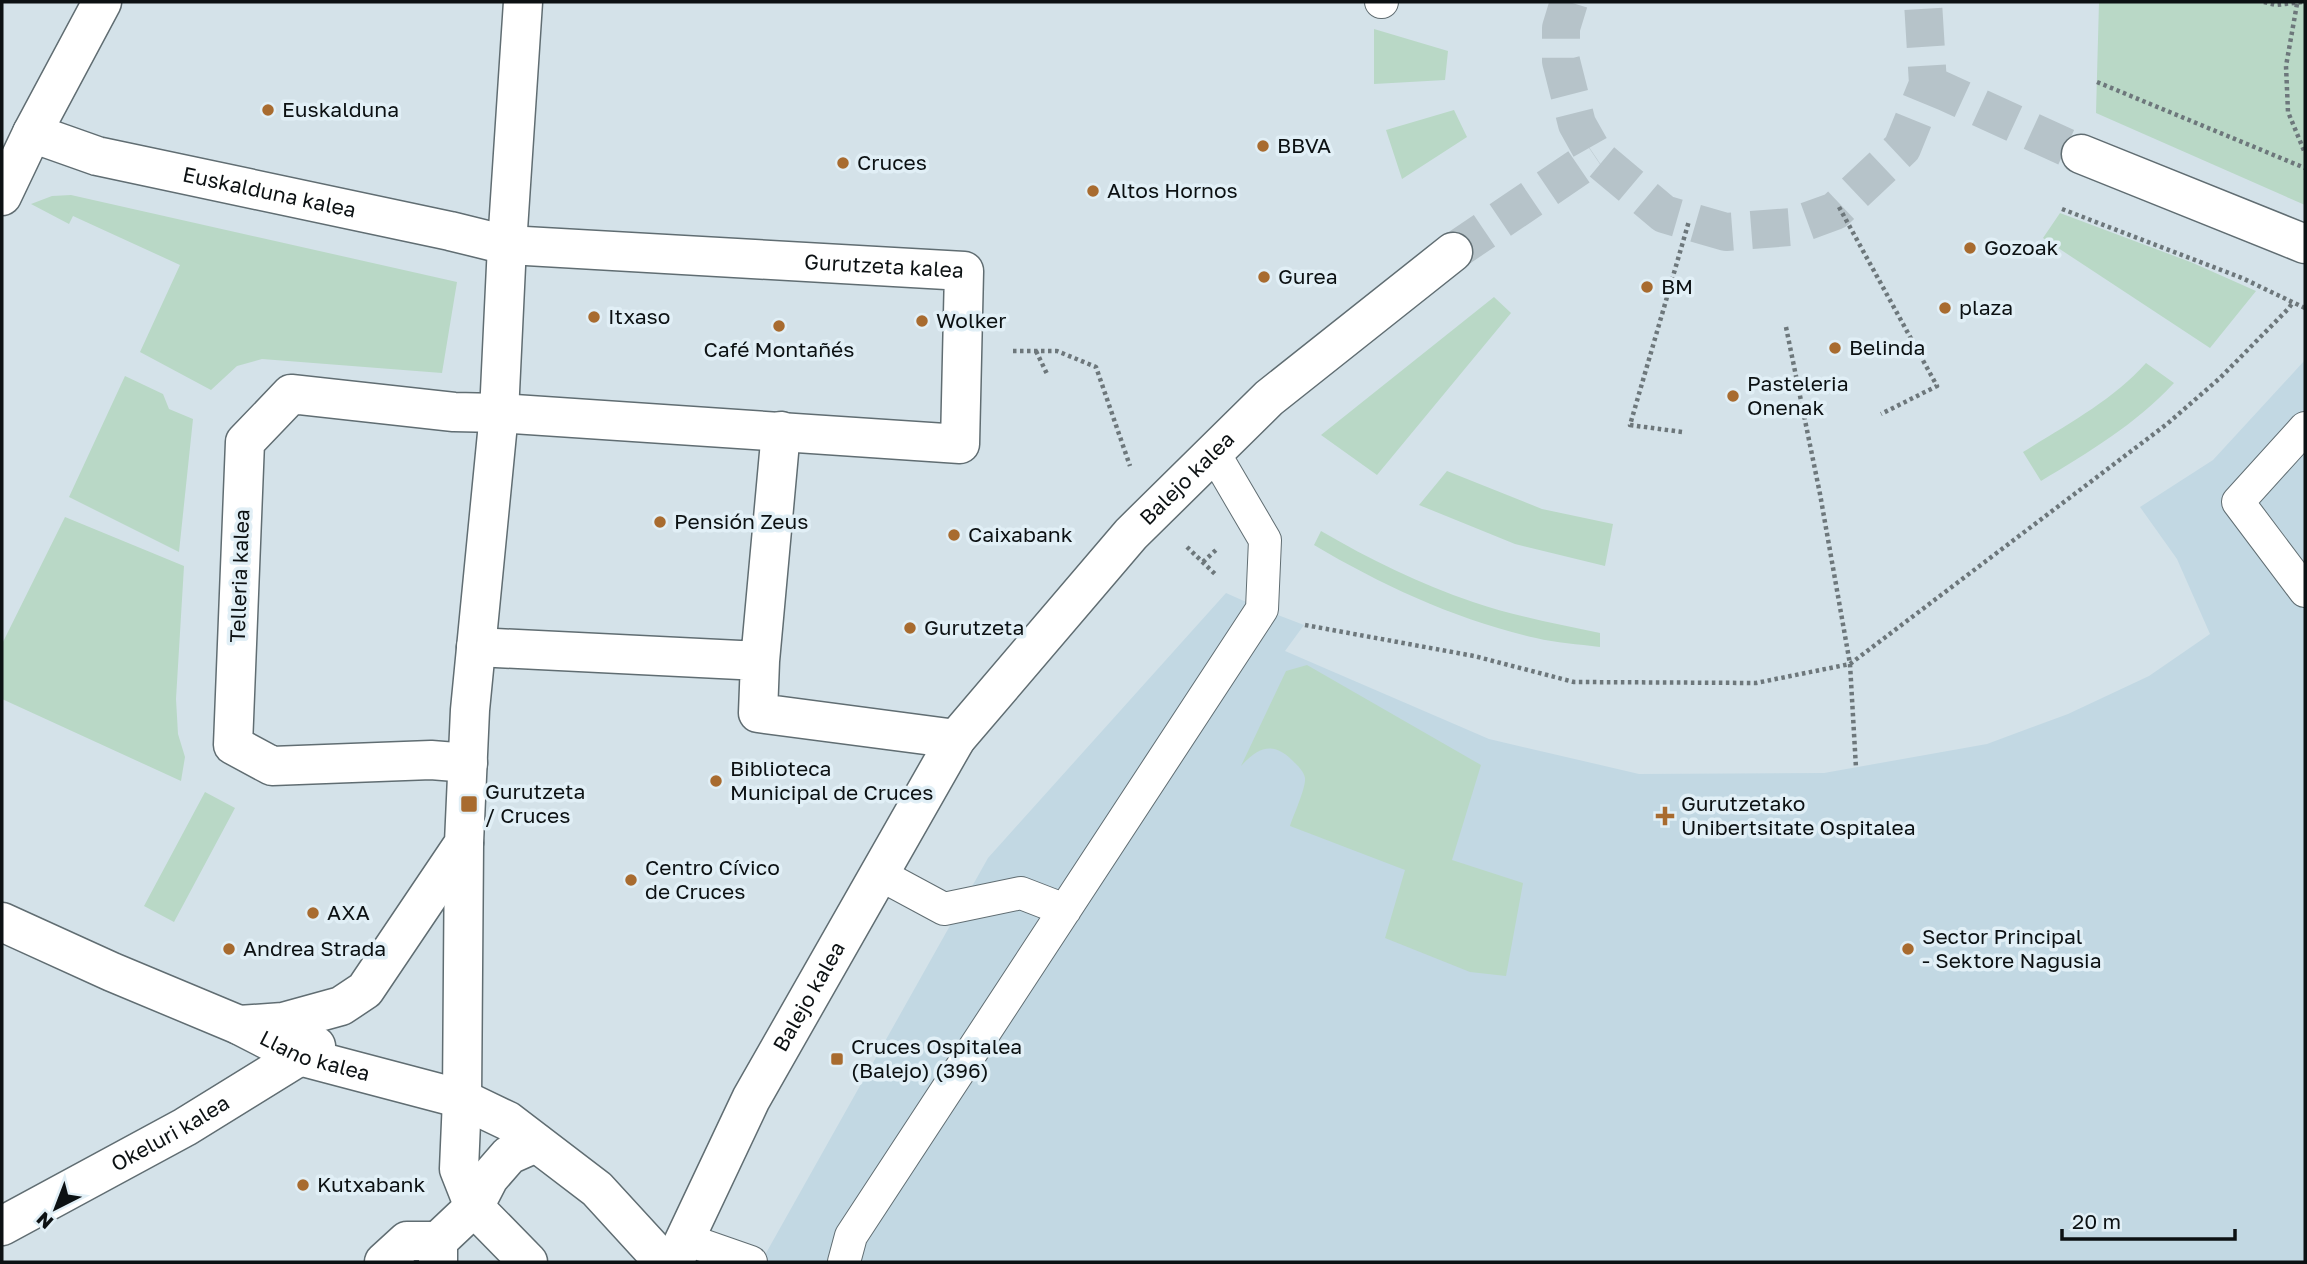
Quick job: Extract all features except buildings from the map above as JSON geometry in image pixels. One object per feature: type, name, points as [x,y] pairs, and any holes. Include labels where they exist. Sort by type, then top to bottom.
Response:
[{"type":"street","points":[[2,196],[32,133],[102,2]]},
{"type":"street","points":[[523,2],[499,413],[470,710],[464,843],[459,1169],[474,1207],[528,1262]]},
{"type":"street","name":"Euskalduna kalea","points":[[32,133],[97,156],[507,245]]},
{"type":"street","points":[[2081,154],[2305,244]]},
{"type":"street","name":"Gurutzeta kalea","points":[[499,413],[960,444],[964,271],[507,245]]},
{"type":"street","name":"Balejo kalea","points":[[675,1254],[751,1099],[956,739],[1131,534],[1269,398],[1453,252]]},
{"type":"street","name":"Telleria kalea","points":[[468,763],[431,760],[272,766],[233,745],[245,442],[291,394],[454,412],[499,413]]},
{"type":"street","points":[[780,431],[758,713],[956,739]]},
{"type":"street","points":[[476,647],[760,661]]},
{"type":"street","points":[[239,1025],[283,1022],[341,1006],[365,990],[464,843]]},
{"type":"street","name":"Llano kalea","points":[[2,922],[111,972],[239,1025],[299,1056],[462,1099],[508,1122],[597,1189],[675,1254]]},
{"type":"street","name":"Okeluri kalea","points":[[2,1226],[185,1127],[326,1041],[365,990]]},
{"type":"street","points":[[384,1262],[407,1241],[438,1252],[474,1207],[489,1178],[509,1155],[536,1143]]},
{"type":"lane","points":[[2305,428],[2238,502],[2305,591]]},
{"type":"lane","points":[[844,1262],[850,1236],[1262,610],[1265,540],[1214,453]]},
{"type":"lane","points":[[878,874],[944,909],[1021,892],[1065,910]]},
{"type":"lane","points":[[675,1254],[751,1262]]},
{"type":"path","points":[[2264,2],[2276,5],[2300,3],[2287,66],[2288,112],[2305,153]]},
{"type":"path","points":[[2096,82],[2305,167]]},
{"type":"path","points":[[1839,207],[1937,386],[1881,414]]},
{"type":"path","points":[[2062,209],[2242,278],[2305,308]]},
{"type":"path","points":[[1682,432],[1630,425],[1689,221]]},
{"type":"path","points":[[1304,625],[1474,656],[1574,682],[1756,683],[1850,664],[2167,424],[2220,378],[2293,302]]},
{"type":"path","points":[[1786,327],[1820,494],[1850,664],[1856,768]]},
{"type":"path","points":[[1048,376],[1036,351],[1057,351],[1096,367],[1130,469]]},
{"type":"path","points":[[1186,546],[1218,577]]},
{"type":"shaded area","name":"Gurutzetako Unibertsitate Ospitalea","points":[[2305,360],[2305,1262],[761,1262],[988,858],[1226,593],[1304,625],[1285,651],[1489,739],[1639,774],[1824,773],[1987,744],[2068,714],[2149,676],[2210,634],[2177,559],[2140,507],[2213,460]]},
{"type":"green space","points":[[2099,2],[2305,2],[2305,205],[2096,113]]},
{"type":"green space","points":[[1374,29],[1448,51],[1445,80],[1374,84]]},
{"type":"green space","points":[[1454,110],[1467,137],[1402,179],[1386,130]]},
{"type":"green space","points":[[71,195],[457,282],[442,373],[262,359],[237,366],[211,390],[140,352],[180,265],[73,216],[69,224],[31,204],[52,196]]},
{"type":"green space","points":[[2060,213],[2193,263],[2256,291],[2210,348],[2043,238]]},
{"type":"green space","points":[[1494,297],[1511,313],[1377,475],[1321,435]]},
{"type":"green space","points":[[2146,363],[2174,383],[2128,424],[2041,481],[2023,452],[2103,401]]},
{"type":"green space","points":[[125,376],[163,394],[169,409],[193,419],[179,552],[69,497]]},
{"type":"green space","points":[[1447,471],[1542,509],[1613,524],[1605,566],[1515,544],[1419,505]]},
{"type":"green space","points":[[65,517],[184,566],[176,699],[178,734],[185,757],[181,781],[2,699],[2,644]]},
{"type":"green space","points":[[1321,531],[1395,570],[1453,595],[1520,616],[1600,633],[1600,647],[1551,641],[1507,631],[1421,600],[1314,545]]},
{"type":"green space","points":[[1307,665],[1481,765],[1452,860],[1523,883],[1506,976],[1470,972],[1385,938],[1405,870],[1290,826],[1305,778],[1299,767],[1281,752],[1268,748],[1261,750],[1241,766],[1286,671]]},
{"type":"green space","points":[[205,792],[235,808],[174,922],[144,906]]},
{"type":"tunnel","points":[[1569,2],[1561,28],[1561,61],[1577,124],[1595,156],[1664,214],[1726,232],[1791,227],[1835,211],[1902,148],[1928,84],[1923,2]]},
{"type":"tunnel","points":[[1928,84],[2081,154]]},
{"type":"tunnel","points":[[1453,252],[1595,156]]},
{"type":"place","name":"Euskalduna","points":[[268,110]]},
{"type":"place","name":"BBVA","points":[[1263,146]]},
{"type":"place","name":"Cruces","points":[[843,163]]},
{"type":"place","name":"Altos Hornos","points":[[1093,191]]},
{"type":"place","name":"Gozoak","points":[[1970,248]]},
{"type":"place","name":"Gurea","points":[[1264,277]]},
{"type":"place","name":"BM","points":[[1647,287]]},
{"type":"place","name":"plaza","points":[[1945,308]]},
{"type":"place","name":"Itxaso","points":[[594,317]]},
{"type":"place","name":"Wolker","points":[[922,321]]},
{"type":"place","name":"Café Montañés","points":[[779,326]]},
{"type":"place","name":"Belinda","points":[[1835,348]]},
{"type":"place","name":"Pasteleria Onenak","points":[[1733,396]]},
{"type":"place","name":"Pensión Zeus","points":[[660,522]]},
{"type":"place","name":"Caixabank","points":[[954,535]]},
{"type":"place","name":"Gurutzeta","points":[[910,628]]},
{"type":"place","name":"Biblioteca Municipal de Cruces","points":[[716,781]]},
{"type":"place","name":"Gurutzeta / Cruces","points":[[469,804]]},
{"type":"place","name":"Gurutzetako Unibertsitate Ospitalea","points":[[1665,816]]},
{"type":"place","name":"Centro Cívico de Cruces","points":[[631,880]]},
{"type":"place","name":"AXA","points":[[313,913]]},
{"type":"place","name":"Andrea Strada","points":[[229,949]]},
{"type":"place","name":"Sector Principal - Sektore Nagusia","points":[[1908,949]]},
{"type":"place","name":"Cruces Ospitalea (Balejo) (396)","points":[[837,1059]]},
{"type":"place","name":"Kutxabank","points":[[303,1185]]}]
